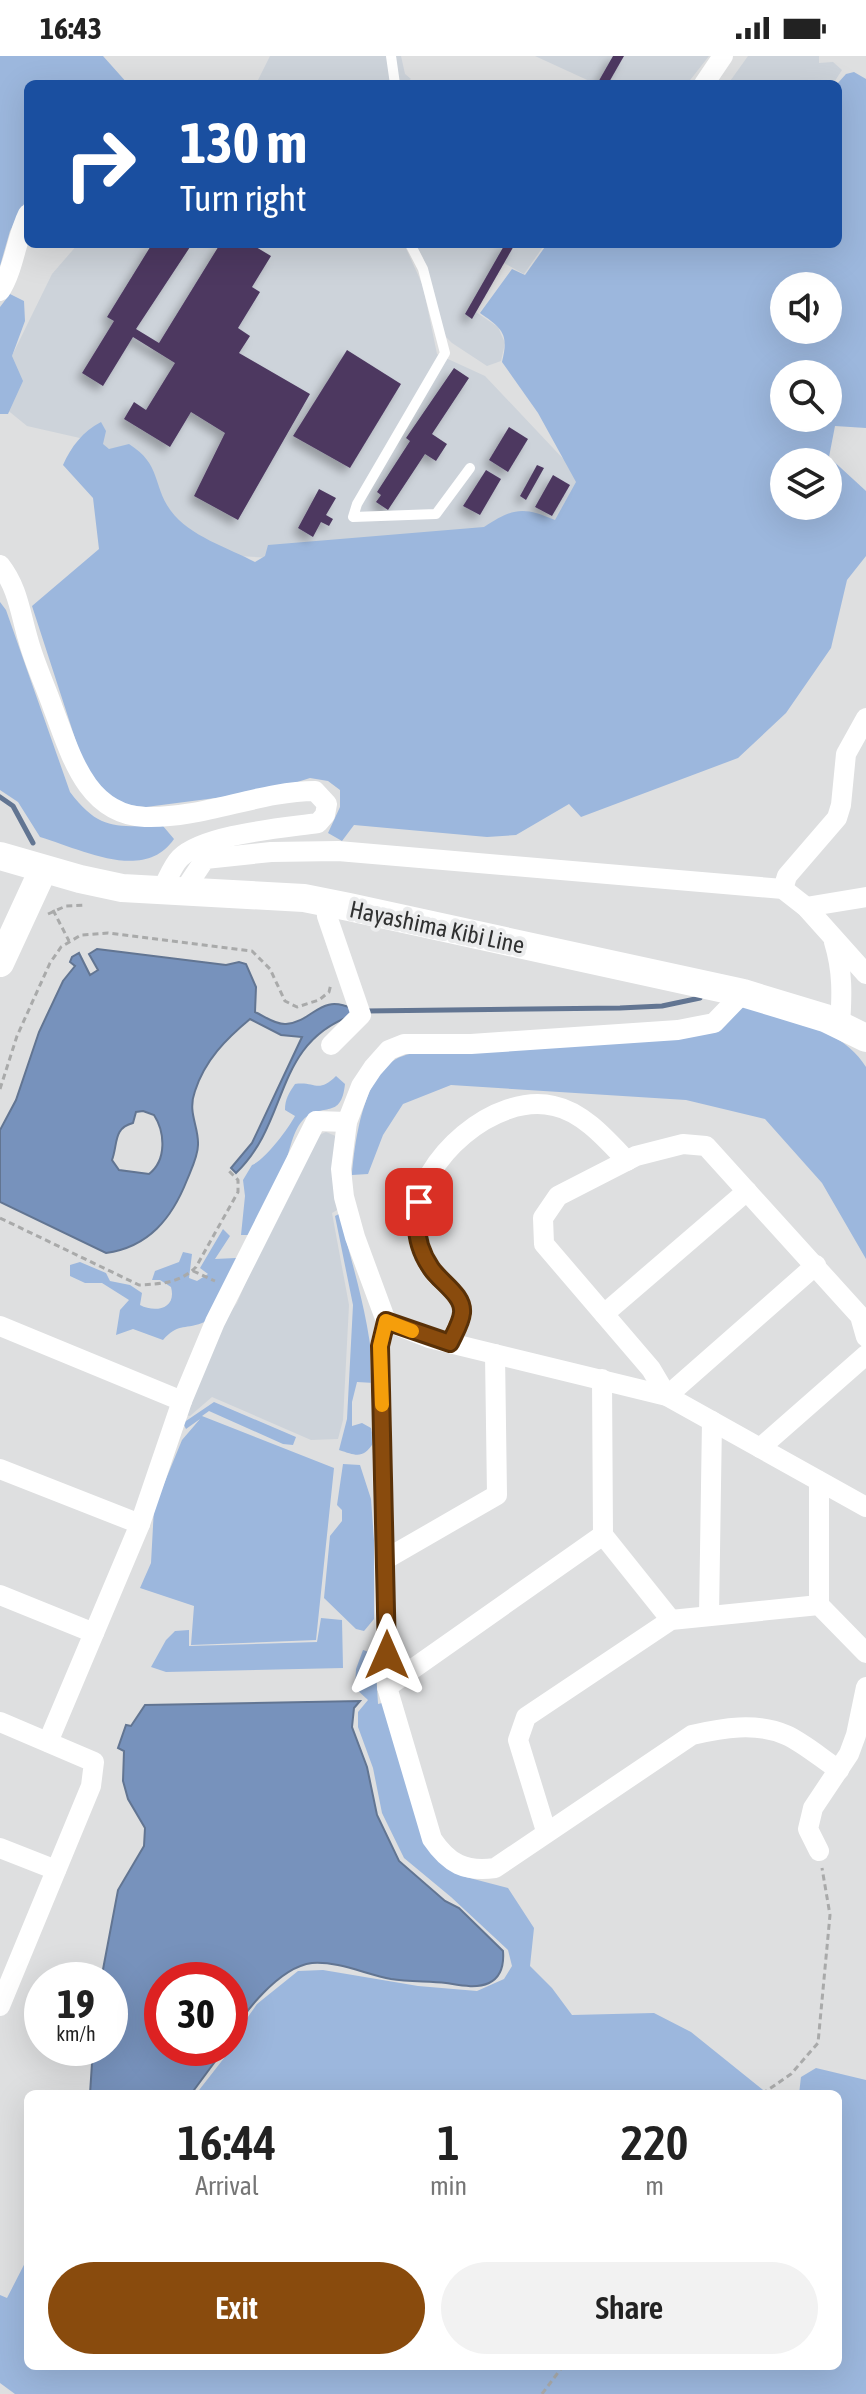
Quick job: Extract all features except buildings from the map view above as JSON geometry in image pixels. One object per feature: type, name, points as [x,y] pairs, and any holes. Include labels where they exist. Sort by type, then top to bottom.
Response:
[{"type":"main road","name":"Hayashima Kibi Line","points":[[0,856],[43,870],[122,888],[304,898],[743,993],[840,1025],[866,1038]]},
{"type":"main road","points":[[0,963],[43,870]]},
{"type":"street","points":[[707,80],[723,56]]},
{"type":"street","points":[[0,291],[24,222]]},
{"type":"street","points":[[0,565],[11,579],[28,640],[76,768],[100,800],[115,810],[148,817],[237,805],[303,791],[315,791],[327,804],[325,815],[318,823],[250,833],[201,845],[179,859],[172,892]]},
{"type":"street","points":[[783,889],[787,876],[837,818],[846,754],[863,729]]},
{"type":"street","points":[[172,892],[205,859],[271,852],[338,851],[783,889],[806,907],[866,974]]},
{"type":"street","points":[[806,907],[866,897]]},
{"type":"street","points":[[326,903],[331,928],[360,1010],[331,1045]]},
{"type":"street","points":[[833,938],[841,965],[843,989],[840,1025]]},
{"type":"street","points":[[743,993],[714,1023],[678,1030],[471,1044],[404,1044],[389,1050],[361,1086],[347,1122],[341,1169],[344,1197],[355,1237],[386,1321],[380,1346],[387,1687],[432,1839],[454,1863],[476,1871],[495,1868],[692,1735],[722,1728],[756,1728],[786,1735],[839,1770]]},
{"type":"street","points":[[450,1343],[462,1313],[460,1301],[431,1269],[420,1247],[416,1218],[422,1186],[441,1159],[476,1126],[498,1111],[530,1103],[556,1106],[575,1115],[603,1135],[627,1161]]},
{"type":"street","points":[[48,1742],[140,1524],[182,1401],[215,1322],[316,1121],[347,1122]]},
{"type":"street","points":[[667,1396],[651,1369],[544,1244],[543,1218],[558,1196],[627,1161],[683,1144],[706,1146],[860,1316],[866,1337]]},
{"type":"street","points":[[604,1314],[747,1191]]},
{"type":"street","points":[[667,1396],[816,1265]]},
{"type":"street","points":[[386,1321],[450,1343],[667,1396],[866,1507]]},
{"type":"street","points":[[0,1326],[182,1401]]},
{"type":"street","points":[[386,1559],[497,1495],[495,1354]]},
{"type":"street","points":[[760,1448],[866,1355]]},
{"type":"street","points":[[602,1379],[603,1535],[671,1620]]},
{"type":"street","points":[[709,1616],[712,1421]]},
{"type":"street","points":[[0,1469],[140,1524]]},
{"type":"street","points":[[819,1481],[819,1605],[866,1653]]},
{"type":"street","points":[[387,1687],[603,1535]]},
{"type":"street","points":[[0,1595],[94,1633]]},
{"type":"street","points":[[546,1831],[518,1740],[526,1717],[671,1620],[819,1605]]},
{"type":"street","points":[[819,1851],[808,1829],[813,1808],[839,1770],[856,1735],[866,1687]]},
{"type":"street","points":[[0,1722],[94,1762],[91,1786],[6,1976],[0,2006]]},
{"type":"street","points":[[0,1848],[56,1870]]},
{"type":"lane","points":[[391,56],[394,80]]},
{"type":"lane","points":[[412,248],[423,269],[445,353],[357,504],[353,517],[436,514],[470,468]]},
{"type":"path","points":[[41,919],[53,910],[66,906],[92,905]]},
{"type":"path","points":[[53,910],[69,941]]},
{"type":"path","points":[[0,1089],[17,1036],[39,985],[61,947],[81,935],[108,933],[252,951],[270,969],[285,1001],[297,1007],[319,1000],[329,992],[331,981]]},
{"type":"path","points":[[0,1218],[139,1285],[162,1284],[193,1271],[238,1192],[238,1180],[229,1171]]},
{"type":"path","points":[[193,1271],[233,1290]]},
{"type":"path","points":[[768,2090],[791,2074],[818,2043],[830,1915],[819,1851]]},
{"type":"path","points":[[542,2394],[560,2370]]},
{"type":"shaded area","points":[[0,56],[103,56],[124,80],[24,80],[24,204],[10,231],[0,266]]},
{"type":"shaded area","points":[[270,56],[401,56],[405,74],[411,79],[409,80],[258,80]]},
{"type":"shaded area","points":[[535,56],[709,56],[690,80],[587,80]]},
{"type":"shaded area","points":[[748,56],[819,56],[819,63],[833,62],[842,70],[836,80],[731,80]]},
{"type":"shaded area","points":[[854,72],[866,79],[866,428],[842,426],[842,360],[770,360],[770,432],[834,432],[831,448],[770,448],[770,520],[842,520],[842,469],[866,491],[866,556],[847,580],[831,648],[786,713],[738,758],[581,817],[569,804],[516,835],[487,837],[354,825],[342,841],[328,833],[340,807],[340,790],[328,781],[310,778],[269,791],[146,807],[112,800],[85,769],[32,606],[99,549],[93,498],[63,465],[83,435],[101,422],[106,431],[103,444],[109,449],[129,444],[147,460],[165,502],[179,520],[188,528],[255,562],[265,556],[268,545],[484,527],[518,511],[555,520],[576,482],[538,413],[502,362],[505,345],[502,333],[480,313],[512,269],[525,275],[544,248],[842,248],[842,80],[846,74]]},
{"type":"shaded area","points":[[75,248],[406,248],[423,286],[437,354],[485,376],[586,483],[561,528],[359,563],[220,555],[161,509],[93,441],[27,426],[0,404],[2,376],[52,274]]},
{"type":"shaded area","points":[[418,248],[542,248],[524,274],[504,263],[476,312],[498,327],[505,343],[501,361],[487,366],[445,336]]},
{"type":"shaded area","points":[[10,294],[24,301],[25,321],[12,356],[23,381],[8,414],[0,414],[0,307]]},
{"type":"shaded area","points":[[0,602],[6,610],[70,792],[91,814],[111,824],[163,826],[174,839],[161,852],[146,859],[111,859],[40,837],[18,802],[0,790]]},
{"type":"shaded area","points":[[97,949],[226,965],[246,964],[256,987],[255,1012],[282,1024],[296,1022],[332,1004],[353,1009],[353,1015],[327,1028],[308,1044],[295,1064],[266,1130],[236,1173],[231,1168],[252,1143],[302,1037],[281,1035],[250,1019],[233,1034],[210,1060],[195,1091],[192,1106],[198,1149],[174,1207],[147,1237],[121,1250],[106,1253],[0,1202],[0,1130],[16,1100],[39,1032],[63,981],[75,966],[70,962],[72,957],[79,953],[90,975],[98,970],[89,954]],"holes":[[[136,1112],[154,1115],[162,1137],[161,1154],[155,1168],[149,1174],[119,1170],[112,1160],[119,1133],[133,1123]]]},
{"type":"shaded area","points":[[740,1006],[827,1033],[855,1053],[866,1067],[866,1259],[822,1183],[765,1119],[686,1100],[451,1085],[403,1104],[383,1135],[368,1174],[352,1175],[359,1125],[371,1090],[390,1063],[403,1056],[435,1051],[682,1038]]},
{"type":"shaded area","points":[[336,1076],[345,1084],[340,1103],[310,1115],[299,1125],[282,1173],[250,1235],[241,1235],[245,1196],[243,1180],[252,1165],[282,1136],[295,1116],[285,1110],[291,1090],[295,1084],[320,1086]]},
{"type":"shaded area","points":[[326,1132],[338,1137],[339,1209],[332,1213],[349,1305],[343,1420],[338,1439],[311,1440],[212,1397],[190,1416],[185,1415],[222,1323],[237,1303],[317,1136]]},
{"type":"shaded area","points":[[339,1214],[361,1297],[374,1383],[357,1382],[352,1402],[352,1426],[362,1423],[371,1428],[374,1442],[359,1455],[339,1450],[347,1419],[353,1305],[335,1216]]},
{"type":"shaded area","points":[[223,1229],[230,1236],[215,1259],[236,1258],[225,1295],[208,1319],[177,1329],[163,1340],[133,1329],[116,1335],[120,1310],[129,1300],[102,1283],[85,1283],[70,1276],[70,1265],[80,1262],[106,1273],[110,1281],[130,1285],[142,1293],[140,1305],[158,1309],[168,1304],[172,1294],[171,1287],[160,1280],[152,1280],[155,1271],[179,1262],[183,1252],[192,1254],[189,1278],[197,1281],[208,1274],[200,1268]]},
{"type":"shaded area","points":[[214,1402],[296,1437],[293,1445],[283,1444],[209,1411],[202,1416],[334,1468],[316,1640],[191,1645],[194,1606],[140,1588],[151,1563],[154,1508],[182,1440],[200,1419],[186,1429],[183,1423]]},
{"type":"shaded area","points":[[343,1464],[360,1465],[371,1499],[374,1619],[364,1631],[356,1629],[324,1598],[330,1536],[342,1521],[342,1510],[337,1505]]},
{"type":"shaded area","points":[[321,1618],[342,1620],[343,1668],[166,1672],[151,1667],[166,1640],[175,1631],[189,1630],[189,1646],[317,1642]]},
{"type":"shaded area","points":[[363,1650],[375,1654],[378,1704],[386,1702],[405,1778],[462,1876],[508,1888],[534,1928],[530,1966],[572,2015],[654,2013],[691,2032],[763,2090],[199,2090],[218,2066],[248,2066],[248,2017],[257,2004],[298,1971],[323,1970],[418,1986],[477,1991],[504,1979],[512,1966],[508,1950],[404,1858],[382,1813],[373,1768],[358,1727],[358,1712],[368,1700],[355,1688],[356,1669]]},
{"type":"shaded area","points":[[360,1701],[354,1708],[352,1727],[367,1767],[377,1815],[399,1861],[445,1901],[459,1908],[503,1951],[499,1974],[489,1983],[468,1986],[391,1979],[342,1966],[312,1963],[300,1966],[275,1982],[248,2011],[248,1962],[144,1962],[144,2066],[212,2066],[194,2090],[90,2090],[92,2066],[128,2066],[128,1962],[104,1962],[118,1890],[144,1846],[145,1828],[128,1799],[123,1781],[124,1751],[118,1748],[126,1725],[131,1726],[145,1705]]},
{"type":"shaded area","points":[[816,2068],[866,2080],[866,2394],[15,2394],[0,2383],[0,2295],[7,2298],[24,2265],[24,2370],[842,2370],[842,2090],[799,2090],[801,2077]]},
{"type":"waterway","points":[[0,797],[13,806],[33,843]]},
{"type":"waterway","points":[[366,1011],[620,1008],[662,1006],[700,998]]},
{"type":"slow traffic","points":[[382,1405],[380,1346],[386,1321],[412,1331]]},
{"type":"route","points":[[387,1655],[380,1346],[386,1321],[450,1343],[462,1313],[460,1301],[431,1269],[420,1247],[416,1218],[419,1202]]}]
